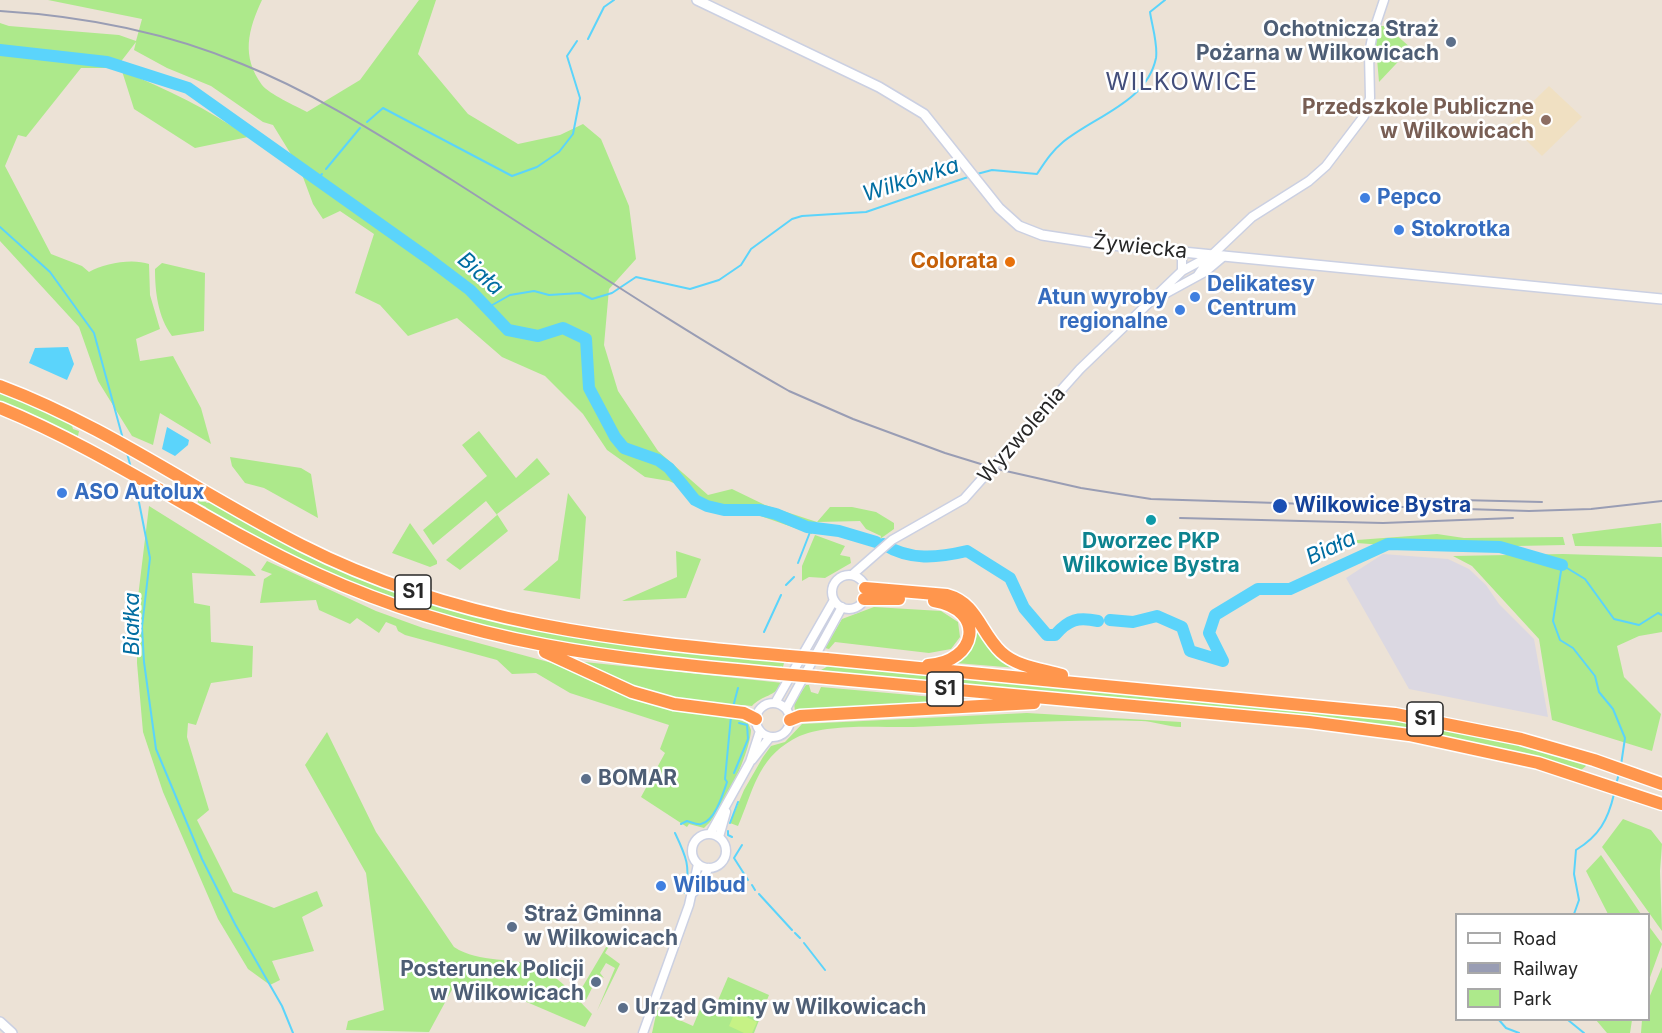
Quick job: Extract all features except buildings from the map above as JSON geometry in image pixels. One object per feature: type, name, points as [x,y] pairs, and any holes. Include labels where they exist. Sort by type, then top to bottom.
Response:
[{"type":"highway","name":"S1","points":[[0,386],[81,422],[274,531],[331,560],[394,585],[464,608],[585,635],[1395,714],[1498,733],[1594,760],[1662,784]]},
{"type":"highway","name":"S1","points":[[0,408],[76,444],[292,562],[367,596],[426,617],[525,643],[617,658],[1398,733],[1494,751],[1587,778],[1662,804]]},
{"type":"highway","points":[[860,585],[945,603],[959,610],[968,621],[970,628],[968,642],[956,656],[935,665],[906,667]]},
{"type":"highway","points":[[860,585],[947,595],[958,599],[980,621],[992,642],[1013,661],[1101,684]]},
{"type":"highway","points":[[525,643],[633,693],[674,704],[744,713],[758,725]]},
{"type":"highway","points":[[788,714],[800,716],[1074,701]]},
{"type":"main road","name":"Żywiecka","points":[[697,0],[879,87],[924,114],[999,208],[1022,228],[1054,238],[1662,299]]},
{"type":"main road","points":[[0,1022],[12,1033]]},
{"type":"street","name":"Wyzwolenia","points":[[1198,275],[1212,255],[1257,213],[1309,181],[1326,166],[1364,116],[1370,98],[1369,53],[1372,33],[1384,0]]},
{"type":"street","points":[[1176,251],[1182,258],[1182,271]]},
{"type":"street","name":"Wyzwolenia","points":[[860,585],[880,551],[906,532],[950,508],[975,489],[1080,369],[1182,271],[1212,255]]},
{"type":"street","name":"Wyzwolenia","points":[[1150,302],[1198,275],[1224,256]]},
{"type":"street","points":[[843,576],[860,585],[855,608],[842,608],[834,600],[832,588],[836,580],[843,576]]},
{"type":"street","points":[[750,762],[762,707],[776,703],[834,600]]},
{"type":"street","points":[[710,834],[728,806],[750,762],[770,737],[784,733],[788,714],[842,608]]},
{"type":"street","points":[[776,703],[788,714]]},
{"type":"street","points":[[758,725],[770,737]]},
{"type":"street","points":[[719,837],[728,806]]},
{"type":"street","points":[[643,1033],[692,895],[698,864],[693,855],[693,845],[699,837],[710,834],[719,837],[724,843],[726,855],[718,866],[709,868],[698,864]]},
{"type":"street","points":[[692,895],[709,868]]},
{"type":"shaded area","name":"Przedszkole Publiczne w Wilkowicach","points":[[1549,86],[1582,117],[1542,156],[1510,124]]},
{"type":"shaded area","points":[[1383,554],[1448,559],[1469,569],[1486,585],[1499,604],[1534,639],[1548,717],[1409,689],[1346,578]]},
{"type":"green space","points":[[48,0],[262,0],[250,32],[249,53],[255,74],[270,92],[307,112],[360,80],[419,0],[436,0],[418,54],[468,114],[518,144],[560,135],[583,124],[601,139],[629,206],[636,259],[609,289],[604,345],[618,391],[658,451],[708,495],[732,489],[765,505],[817,522],[812,534],[752,513],[709,512],[691,501],[678,485],[645,477],[607,450],[583,414],[545,376],[502,357],[457,318],[408,336],[380,305],[355,293],[374,234],[340,211],[323,219],[313,204],[300,169],[273,125],[263,122],[211,86],[167,68],[134,50],[136,42],[116,68],[81,68],[26,137],[18,135],[5,166],[51,254],[82,266],[89,272],[119,262],[135,261],[149,264],[150,295],[160,329],[136,339],[140,361],[173,356],[201,408],[211,444],[160,413],[153,445],[132,436],[98,381],[79,327],[0,241],[0,23],[9,26],[119,35],[136,41],[142,19]]},
{"type":"green space","points":[[1386,26],[1411,48],[1379,82],[1376,47],[1377,29]]},
{"type":"green space","points":[[122,71],[187,100],[248,137],[195,148],[134,109]]},
{"type":"green space","points":[[162,263],[205,273],[204,331],[172,336],[167,329],[160,313],[156,286],[155,269]]},
{"type":"green space","points":[[0,391],[71,422],[73,429],[79,431],[78,436],[66,434],[0,404]]},
{"type":"green space","points":[[479,431],[516,478],[537,458],[550,474],[497,514],[508,531],[460,570],[446,560],[497,515],[486,501],[433,545],[423,530],[487,476],[462,445]]},
{"type":"green space","points":[[230,457],[301,468],[311,474],[318,518],[264,488],[245,483],[232,466]]},
{"type":"green space","points":[[568,493],[586,517],[580,599],[523,590],[558,560]]},
{"type":"green space","points":[[199,497],[207,503],[213,501],[457,611],[518,627],[592,640],[776,659],[784,663],[783,667],[774,669],[645,657],[540,642],[413,608],[328,574],[208,513],[206,507],[198,503]]},
{"type":"green space","points":[[149,506],[250,569],[256,576],[192,573],[194,603],[210,606],[211,642],[253,646],[252,677],[211,683],[196,725],[188,723],[187,737],[209,810],[197,820],[233,892],[274,908],[317,891],[323,906],[302,917],[314,951],[272,961],[280,980],[270,985],[248,969],[218,919],[163,792],[143,732],[137,663],[138,597]]},
{"type":"green space","points":[[830,507],[852,507],[876,512],[894,523],[894,529],[880,539],[881,536],[866,529],[860,521],[817,522]]},
{"type":"green space","points":[[410,523],[437,564],[430,567],[392,553]]},
{"type":"green space","points":[[1661,523],[1662,547],[1575,546],[1572,534]]},
{"type":"green space","points":[[1437,534],[1464,538],[1563,537],[1565,545],[1421,548],[1357,543],[1357,540]]},
{"type":"green space","points":[[815,535],[845,546],[840,555],[850,557],[851,563],[825,578],[809,577],[802,581],[802,566]]},
{"type":"green space","points":[[676,551],[701,559],[686,598],[622,601],[677,577]]},
{"type":"green space","points":[[1563,554],[1662,557],[1662,632],[1639,636],[1617,646],[1624,677],[1661,714],[1652,751],[1552,720],[1539,639],[1472,566],[1453,556]]},
{"type":"green space","points":[[267,561],[376,611],[423,628],[552,663],[637,700],[738,718],[748,723],[751,730],[746,753],[727,797],[704,828],[689,824],[687,827],[641,797],[665,753],[660,749],[669,725],[570,693],[536,673],[512,674],[497,660],[405,635],[398,631],[396,626],[386,622],[379,633],[357,618],[350,624],[319,610],[316,600],[260,603],[264,579],[272,574],[261,570]]},
{"type":"green space","points":[[874,607],[941,611],[958,622],[960,637],[951,649],[929,653],[835,642],[829,649],[825,648],[842,619]]},
{"type":"green space","points":[[975,625],[1017,668],[956,663],[966,655],[971,647]]},
{"type":"green space","points":[[575,661],[783,683],[776,691],[752,706],[742,705],[741,708],[676,700],[640,691]]},
{"type":"green space","points":[[832,664],[1356,713],[1485,735],[1583,761],[1586,766],[1580,771],[1512,751],[1446,737],[830,674],[821,670]]},
{"type":"green space","points":[[806,685],[809,685],[811,692],[818,694],[821,687],[989,702],[795,711],[794,703]]},
{"type":"green space","points":[[1027,713],[1181,722],[1181,727],[1146,721],[1027,722],[851,727],[804,734],[780,748],[771,757],[763,767],[738,826],[730,823],[744,790],[771,746],[785,742],[802,724]]},
{"type":"green space","points":[[327,732],[376,832],[454,947],[475,956],[530,964],[547,972],[568,989],[592,1014],[585,1027],[522,1000],[455,984],[429,1032],[346,1030],[348,1021],[384,1010],[366,873],[305,765]]},
{"type":"green space","points":[[1623,819],[1651,830],[1662,844],[1660,871],[1662,931],[1650,913],[1602,847]]},
{"type":"green space","points":[[1601,855],[1640,913],[1607,913],[1586,871]]},
{"type":"green space","points":[[1650,928],[1662,944],[1650,977]]},
{"type":"green space","points":[[609,942],[611,943],[605,953],[620,964],[597,1011],[615,968],[606,963],[600,973],[604,978],[596,974],[589,985],[592,988],[586,1000],[580,995],[580,991]]},
{"type":"green space","points":[[1662,967],[1662,1033],[1641,1033],[1642,1021],[1650,1021],[1650,996]]},
{"type":"green space","points":[[728,977],[769,995],[754,1033],[652,1033],[657,1010],[693,1026],[704,1000],[716,1005]]},
{"type":"green space","points":[[735,1012],[757,1022],[752,1033],[744,1033],[729,1026]]},
{"type":"green space","points":[[1597,1021],[1632,1021],[1630,1033],[1607,1033]]},
{"type":"water","points":[[68,347],[74,364],[67,380],[29,363],[35,348]]},
{"type":"water","points":[[167,427],[189,440],[188,445],[175,456],[162,449]]},
{"type":"waterway","points":[[588,39],[604,7],[614,0]]},
{"type":"waterway","name":"Wilkówka","points":[[977,174],[992,170],[1037,174],[1063,142],[1131,97],[1151,73],[1156,58],[1156,41],[1150,12],[1165,0]]},
{"type":"waterway","points":[[367,122],[383,108],[512,176],[537,167],[559,152],[573,134],[580,98],[567,56],[577,41]]},
{"type":"waterway","name":"Biała","points":[[0,50],[107,62],[188,88],[470,290],[508,330],[538,336],[563,328],[586,339],[589,388],[615,437],[624,448],[658,460],[669,468],[695,500],[724,510],[760,510],[807,527],[839,531],[876,542]]},
{"type":"waterway","points":[[326,169],[360,128]]},
{"type":"waterway","name":"Biała","points":[[317,180],[322,174]]},
{"type":"waterway","name":"Wilkówka","points":[[487,308],[510,295],[534,291],[549,295],[580,293],[592,299],[612,293],[636,277],[690,289],[719,280],[741,265],[751,249],[792,219],[802,216],[866,212],[968,177]]},
{"type":"waterway","name":"Białka","points":[[0,227],[50,272],[94,333],[123,439]]},
{"type":"waterway","name":"Białka","points":[[127,453],[131,468]]},
{"type":"waterway","name":"Białka","points":[[135,482],[150,558],[142,627],[144,662],[156,749],[202,859],[235,924],[282,1006],[293,1033]]},
{"type":"waterway","points":[[798,563],[812,527]]},
{"type":"waterway","name":"Biała","points":[[883,544],[903,553],[924,557],[967,551],[1010,578],[1024,608],[1047,635],[1055,635],[1074,620],[1098,621]]},
{"type":"waterway","name":"Biała","points":[[1110,620],[1133,622],[1157,616],[1182,627],[1190,651],[1223,661],[1209,633],[1215,615],[1258,589],[1290,589],[1388,544],[1500,547],[1562,565]]},
{"type":"waterway","points":[[1621,765],[1625,738],[1613,709],[1599,692],[1595,676],[1573,648],[1560,640],[1553,621],[1562,565],[1585,579],[1614,619],[1639,625],[1658,613],[1662,615]]},
{"type":"waterway","points":[[786,585],[794,577]]},
{"type":"waterway","points":[[764,632],[781,595]]},
{"type":"waterway","points":[[733,707],[738,688]]},
{"type":"waterway","points":[[681,824],[687,821],[696,824],[706,822],[718,806],[727,782],[725,779],[731,716]]},
{"type":"waterway","points":[[734,773],[748,739],[747,725],[739,723]]},
{"type":"waterway","points":[[1616,785],[1619,773]]},
{"type":"waterway","points":[[1574,913],[1579,900],[1574,874],[1576,850],[1597,833],[1609,812],[1614,794]]},
{"type":"waterway","points":[[730,823],[738,802]]},
{"type":"waterway","points":[[728,831],[728,835],[732,837]]},
{"type":"waterway","points":[[675,833],[686,862],[688,876],[685,893]]},
{"type":"waterway","points":[[742,845],[734,858],[748,880]]},
{"type":"waterway","points":[[752,885],[755,890]]},
{"type":"waterway","points":[[759,894],[792,930]]},
{"type":"waterway","points":[[795,933],[800,938]]},
{"type":"waterway","points":[[804,943],[825,970]]},
{"type":"waterway","points":[[1500,1021],[1506,1028],[1519,1033]]},
{"type":"waterway","points":[[1569,1021],[1584,1033]]},
{"type":"railway","points":[[0,11],[62,17],[154,34],[213,53],[270,76],[375,133],[661,314],[789,391],[853,419],[945,453],[997,469],[1081,488],[1151,499],[1529,511],[1591,509],[1662,501]]},
{"type":"railway","points":[[1419,499],[1542,502]]},
{"type":"railway","points":[[1180,518],[1383,523],[1513,518]]},
{"type":"place","name":"Ochotnicza Straż Pożarna w Wilkowicach","points":[[1451,42]]},
{"type":"place","name":"Przedszkole Publiczne w Wilkowicach","points":[[1546,120]]},
{"type":"place","name":"Pepco","points":[[1365,198]]},
{"type":"place","name":"Stokrotka","points":[[1399,230]]},
{"type":"place","name":"Colorata","points":[[1010,262]]},
{"type":"place","name":"Delikatesy Centrum","points":[[1195,297]]},
{"type":"place","name":"Atun wyroby regionalne","points":[[1180,310]]},
{"type":"place","name":"ASO Autolux","points":[[62,493]]},
{"type":"place","name":"Wilkowice Bystra","points":[[1280,506]]},
{"type":"place","name":"Dworzec PKP Wilkowice Bystra","points":[[1151,520]]},
{"type":"place","name":"BOMAR","points":[[586,779]]},
{"type":"place","name":"Wilbud","points":[[661,886]]},
{"type":"place","name":"Straż Gminna w Wilkowicach","points":[[512,927]]},
{"type":"place","name":"Posterunek Policji w Wilkowicach","points":[[596,982]]},
{"type":"place","name":"Urząd Gminy w Wilkowicach","points":[[623,1008]]},
{"type":"district","name":"WILKOWICE","points":[[1182,83]]}]
